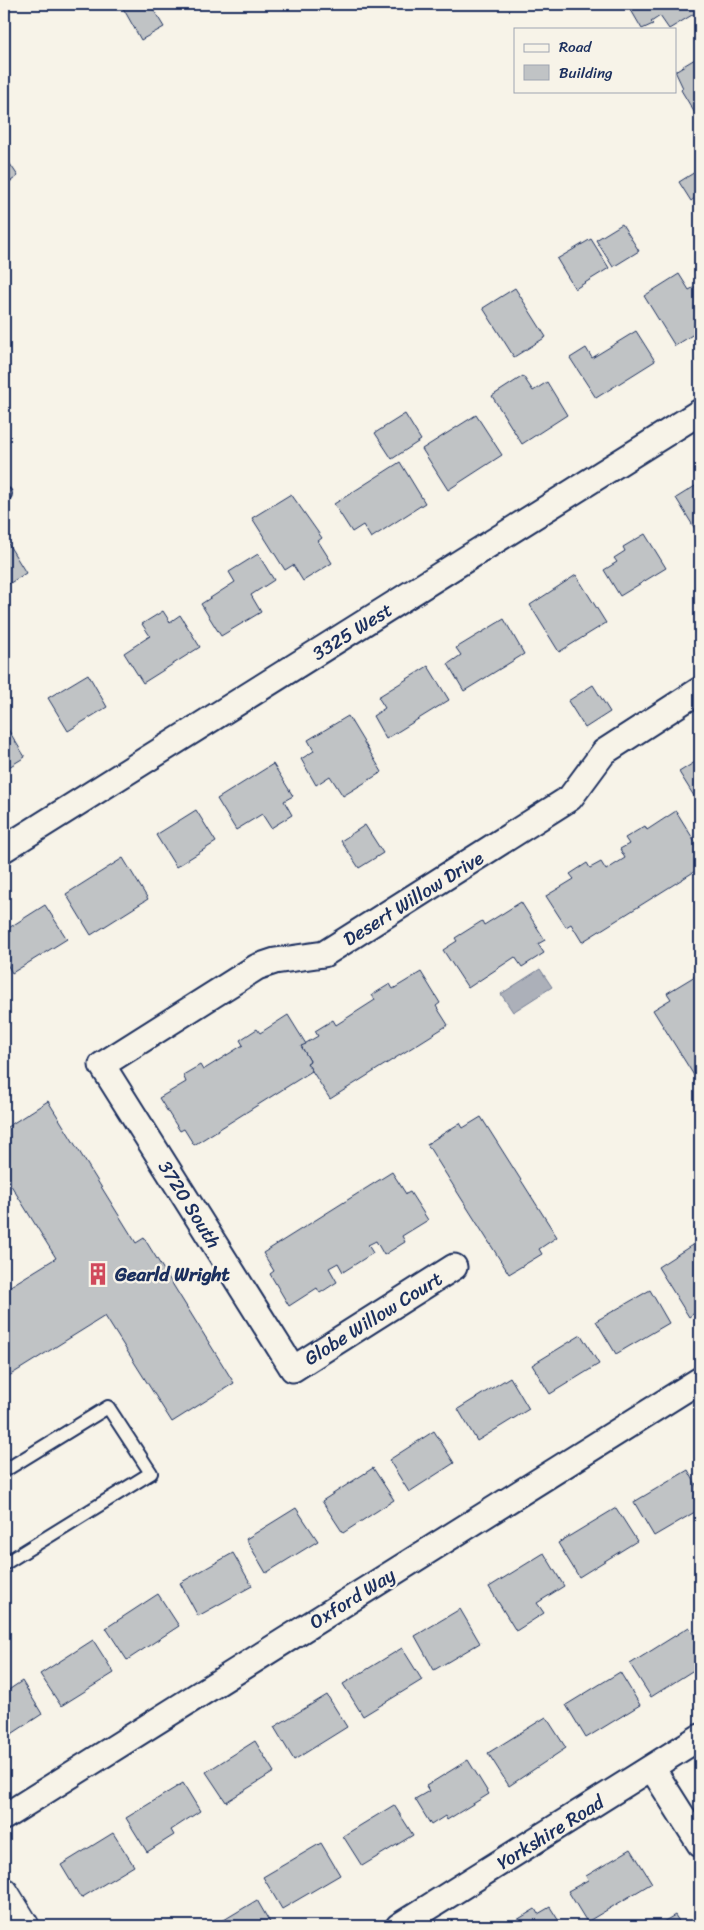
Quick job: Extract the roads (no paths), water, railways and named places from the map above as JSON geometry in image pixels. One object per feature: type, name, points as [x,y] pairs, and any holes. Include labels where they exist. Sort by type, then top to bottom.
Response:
[{"type":"street","name":"3325 West","points":[[4,849],[700,412]]},
{"type":"street","name":"Desert Willow Drive","points":[[102,1065],[257,967],[275,960],[324,954],[570,798],[604,752],[700,690]]},
{"type":"street","name":"3720 South","points":[[102,1065],[293,1369]]},
{"type":"street","name":"Globe Willow Court","points":[[293,1369],[454,1267]]},
{"type":"street","name":"Oxford Way","points":[[4,1817],[700,1380]]},
{"type":"street","name":"Yorkshire Road","points":[[399,1926],[700,1737]]},
{"type":"street","points":[[652,1768],[700,1844]]},
{"type":"street","points":[[4,1892],[25,1926]]},
{"type":"lane","points":[[4,1471],[108,1407],[151,1473],[4,1564]]},
{"type":"place","name":"Gearld Wright","points":[[98,1274]]}]
